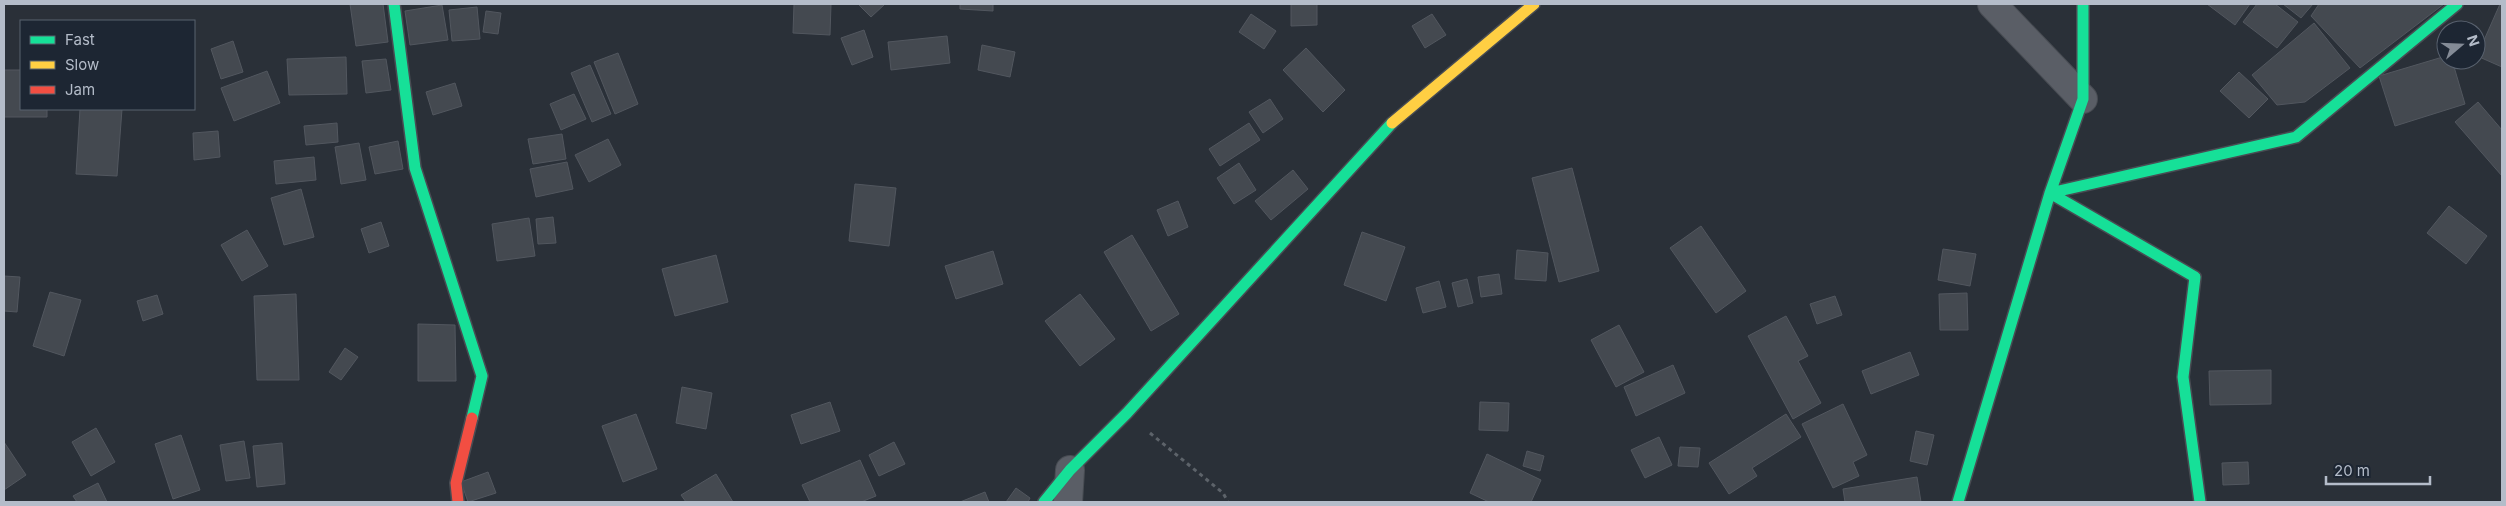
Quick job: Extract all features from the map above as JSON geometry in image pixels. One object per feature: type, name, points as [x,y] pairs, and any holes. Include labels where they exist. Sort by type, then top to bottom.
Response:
[{"type":"street","points":[[394,4],[415,168],[482,376],[456,483],[458,502]]},
{"type":"street","points":[[1044,502],[1070,470],[1127,413],[1390,125],[1534,4]]},
{"type":"street","points":[[1992,4],[2083,99]]},
{"type":"street","points":[[1958,502],[2050,193],[2083,99],[2083,4]]},
{"type":"street","points":[[2050,193],[2296,137],[2457,4]]},
{"type":"street","points":[[2050,193],[2195,277],[2183,377],[2200,502]]},
{"type":"street","points":[[1068,502],[1070,470]]},
{"type":"path","points":[[1127,413],[1223,493],[1228,502]]},
{"type":"building","points":[[350,4],[383,4],[388,42],[356,46]]},
{"type":"building","points":[[794,4],[831,4],[830,35],[793,33]]},
{"type":"building","points":[[858,4],[885,4],[871,17]]},
{"type":"building","points":[[960,4],[993,4],[993,11],[960,9]]},
{"type":"building","points":[[1291,4],[1317,4],[1317,25],[1291,26]]},
{"type":"building","points":[[2207,4],[2250,4],[2235,25]]},
{"type":"building","points":[[2257,4],[2275,4],[2298,22],[2277,48],[2243,22]]},
{"type":"building","points":[[2283,4],[2313,4],[2301,18]]},
{"type":"building","points":[[2319,4],[2444,4],[2360,68],[2311,16]]},
{"type":"building","points":[[2500,4],[2502,4],[2502,67],[2486,60],[2486,36]]},
{"type":"building","points":[[442,5],[448,40],[410,45],[405,11]]},
{"type":"building","points":[[477,7],[480,39],[452,41],[449,10]]},
{"type":"building","points":[[486,11],[501,13],[498,34],[483,32]]},
{"type":"building","points":[[1251,14],[1276,31],[1264,49],[1239,32]]},
{"type":"building","points":[[1432,14],[1446,35],[1425,48],[1412,26]]},
{"type":"building","points":[[2314,23],[2350,68],[2305,102],[2277,105],[2252,75]]},
{"type":"building","points":[[864,30],[873,57],[852,65],[841,38]]},
{"type":"building","points":[[947,36],[950,63],[891,70],[888,42]]},
{"type":"building","points":[[233,41],[243,72],[221,79],[211,49]]},
{"type":"building","points":[[982,45],[1015,52],[1010,77],[978,70]]},
{"type":"building","points":[[1306,48],[1345,90],[1323,112],[1283,70]]},
{"type":"building","points":[[618,53],[638,104],[615,114],[594,62]]},
{"type":"building","points":[[346,57],[347,94],[289,95],[287,59]]},
{"type":"building","points":[[386,59],[391,90],[366,93],[362,61]]},
{"type":"building","points":[[2436,59],[2436,70],[2455,70],[2465,104],[2395,126],[2379,76]]},
{"type":"building","points":[[590,65],[611,114],[592,122],[571,73]]},
{"type":"building","points":[[4,70],[20,70],[20,110],[47,110],[47,117],[4,117]]},
{"type":"building","points":[[267,71],[280,103],[234,121],[221,88]]},
{"type":"building","points":[[2239,72],[2268,99],[2249,118],[2220,91]]},
{"type":"building","points":[[455,83],[462,106],[433,115],[426,92]]},
{"type":"building","points":[[574,94],[586,119],[561,130],[550,104]]},
{"type":"building","points":[[1270,99],[1283,119],[1263,133],[1249,112]]},
{"type":"building","points":[[2478,102],[2502,130],[2502,176],[2455,122]]},
{"type":"building","points":[[80,110],[122,110],[117,176],[76,174]]},
{"type":"building","points":[[337,123],[338,142],[306,145],[304,126]]},
{"type":"building","points":[[1249,123],[1260,140],[1220,166],[1209,149]]},
{"type":"building","points":[[218,131],[220,157],[194,160],[193,133]]},
{"type":"building","points":[[562,134],[566,159],[533,164],[528,139]]},
{"type":"building","points":[[608,139],[621,165],[589,182],[575,155]]},
{"type":"building","points":[[398,141],[403,169],[375,174],[369,147]]},
{"type":"building","points":[[359,143],[366,180],[341,184],[335,147]]},
{"type":"building","points":[[314,157],[316,180],[276,184],[274,161]]},
{"type":"building","points":[[567,162],[573,189],[536,197],[530,169]]},
{"type":"building","points":[[1239,163],[1256,190],[1234,204],[1217,178]]},
{"type":"building","points":[[1572,168],[1599,271],[1559,282],[1532,178]]},
{"type":"building","points":[[1293,170],[1308,189],[1271,220],[1255,201]]},
{"type":"building","points":[[855,184],[896,188],[889,246],[849,241]]},
{"type":"building","points":[[301,189],[314,237],[284,245],[271,198]]},
{"type":"building","points":[[1178,201],[1188,227],[1168,236],[1157,210]]},
{"type":"building","points":[[2449,206],[2487,236],[2466,264],[2427,233]]},
{"type":"building","points":[[553,217],[556,243],[538,244],[536,219]]},
{"type":"building","points":[[529,218],[535,256],[497,261],[492,224]]},
{"type":"building","points":[[381,222],[389,246],[369,253],[361,229]]},
{"type":"building","points":[[1701,226],[1746,291],[1716,313],[1670,248]]},
{"type":"building","points":[[247,230],[268,266],[242,281],[221,245]]},
{"type":"building","points":[[1362,232],[1405,247],[1386,301],[1344,285]]},
{"type":"building","points":[[1132,235],[1179,314],[1151,331],[1104,252]]},
{"type":"building","points":[[1943,249],[1976,254],[1970,286],[1938,280]]},
{"type":"building","points":[[1517,250],[1548,253],[1546,281],[1515,279]]},
{"type":"building","points":[[993,251],[1003,284],[956,299],[945,266]]},
{"type":"building","points":[[716,255],[728,302],[675,316],[662,269]]},
{"type":"building","points":[[1499,274],[1502,294],[1481,297],[1478,277]]},
{"type":"building","points":[[4,276],[20,277],[17,312],[4,311]]},
{"type":"building","points":[[1467,279],[1473,303],[1458,307],[1452,283]]},
{"type":"building","points":[[1439,281],[1446,307],[1423,313],[1416,288]]},
{"type":"building","points":[[50,292],[81,300],[64,356],[33,346]]},
{"type":"building","points":[[1967,293],[1968,330],[1940,330],[1939,294]]},
{"type":"building","points":[[296,294],[299,380],[257,380],[254,296]]},
{"type":"building","points":[[1080,294],[1115,339],[1080,366],[1045,321]]},
{"type":"building","points":[[157,295],[163,314],[143,321],[137,301]]},
{"type":"building","points":[[1835,296],[1842,315],[1817,324],[1810,304]]},
{"type":"building","points":[[1786,316],[1808,356],[1798,361],[1821,403],[1793,419],[1748,336]]},
{"type":"building","points":[[418,324],[455,325],[456,381],[418,381]]},
{"type":"building","points":[[1619,325],[1644,372],[1616,387],[1591,340]]},
{"type":"building","points":[[345,348],[358,357],[341,380],[329,372]]},
{"type":"building","points":[[1910,352],[1919,375],[1871,394],[1862,371]]},
{"type":"building","points":[[1673,365],[1685,393],[1636,416],[1624,387]]},
{"type":"building","points":[[2271,370],[2271,404],[2210,405],[2209,371]]},
{"type":"building","points":[[682,387],[712,393],[706,429],[676,423]]},
{"type":"building","points":[[830,402],[840,431],[801,444],[791,415]]},
{"type":"building","points":[[1480,402],[1509,403],[1508,431],[1479,430]]},
{"type":"building","points":[[1843,404],[1867,455],[1853,462],[1859,476],[1833,488],[1802,424]]},
{"type":"building","points":[[636,414],[657,469],[623,482],[602,426]]},
{"type":"building","points":[[1786,414],[1801,437],[1752,468],[1757,476],[1729,494],[1709,463]]},
{"type":"building","points":[[96,428],[115,462],[91,476],[72,442]]},
{"type":"building","points":[[1916,431],[1934,435],[1927,465],[1910,461]]},
{"type":"building","points":[[181,435],[200,490],[173,499],[155,444]]},
{"type":"building","points":[[1659,437],[1672,465],[1645,478],[1631,450]]},
{"type":"building","points":[[244,441],[250,478],[226,481],[220,445]]},
{"type":"building","points":[[4,442],[26,475],[4,490]]},
{"type":"building","points":[[894,442],[905,464],[879,476],[869,455]]},
{"type":"building","points":[[282,443],[285,484],[257,487],[253,446]]},
{"type":"building","points":[[1680,447],[1700,448],[1698,467],[1678,466]]},
{"type":"building","points":[[1527,451],[1544,456],[1540,471],[1523,466]]},
{"type":"building","points":[[1487,454],[1541,480],[1531,502],[1489,502],[1470,493]]},
{"type":"building","points":[[860,460],[876,496],[861,502],[810,502],[802,485]]},
{"type":"building","points":[[2248,462],[2249,484],[2223,485],[2222,463]]},
{"type":"building","points":[[488,472],[496,493],[468,502],[461,482]]},
{"type":"building","points":[[716,474],[733,502],[686,502],[681,495]]},
{"type":"building","points":[[1917,477],[1921,502],[1845,502],[1843,489]]},
{"type":"building","points":[[98,483],[107,502],[77,502],[73,496]]},
{"type":"building","points":[[1016,488],[1030,498],[1028,502],[1006,502]]},
{"type":"building","points":[[985,492],[989,502],[960,502]]},
{"type":"traffic: fast","points":[[394,4],[415,168],[482,376],[472,418]]},
{"type":"traffic: fast","points":[[1958,502],[2050,193],[2083,99],[2083,4]]},
{"type":"traffic: fast","points":[[2050,193],[2296,137],[2457,4]]},
{"type":"traffic: fast","points":[[1044,502],[1070,470],[1127,413],[1392,123]]},
{"type":"traffic: fast","points":[[2050,193],[2195,277],[2183,377],[2200,502]]},
{"type":"traffic: slow","points":[[1392,123],[1534,4]]},
{"type":"traffic: jam","points":[[458,502],[456,483],[472,418]]}]
